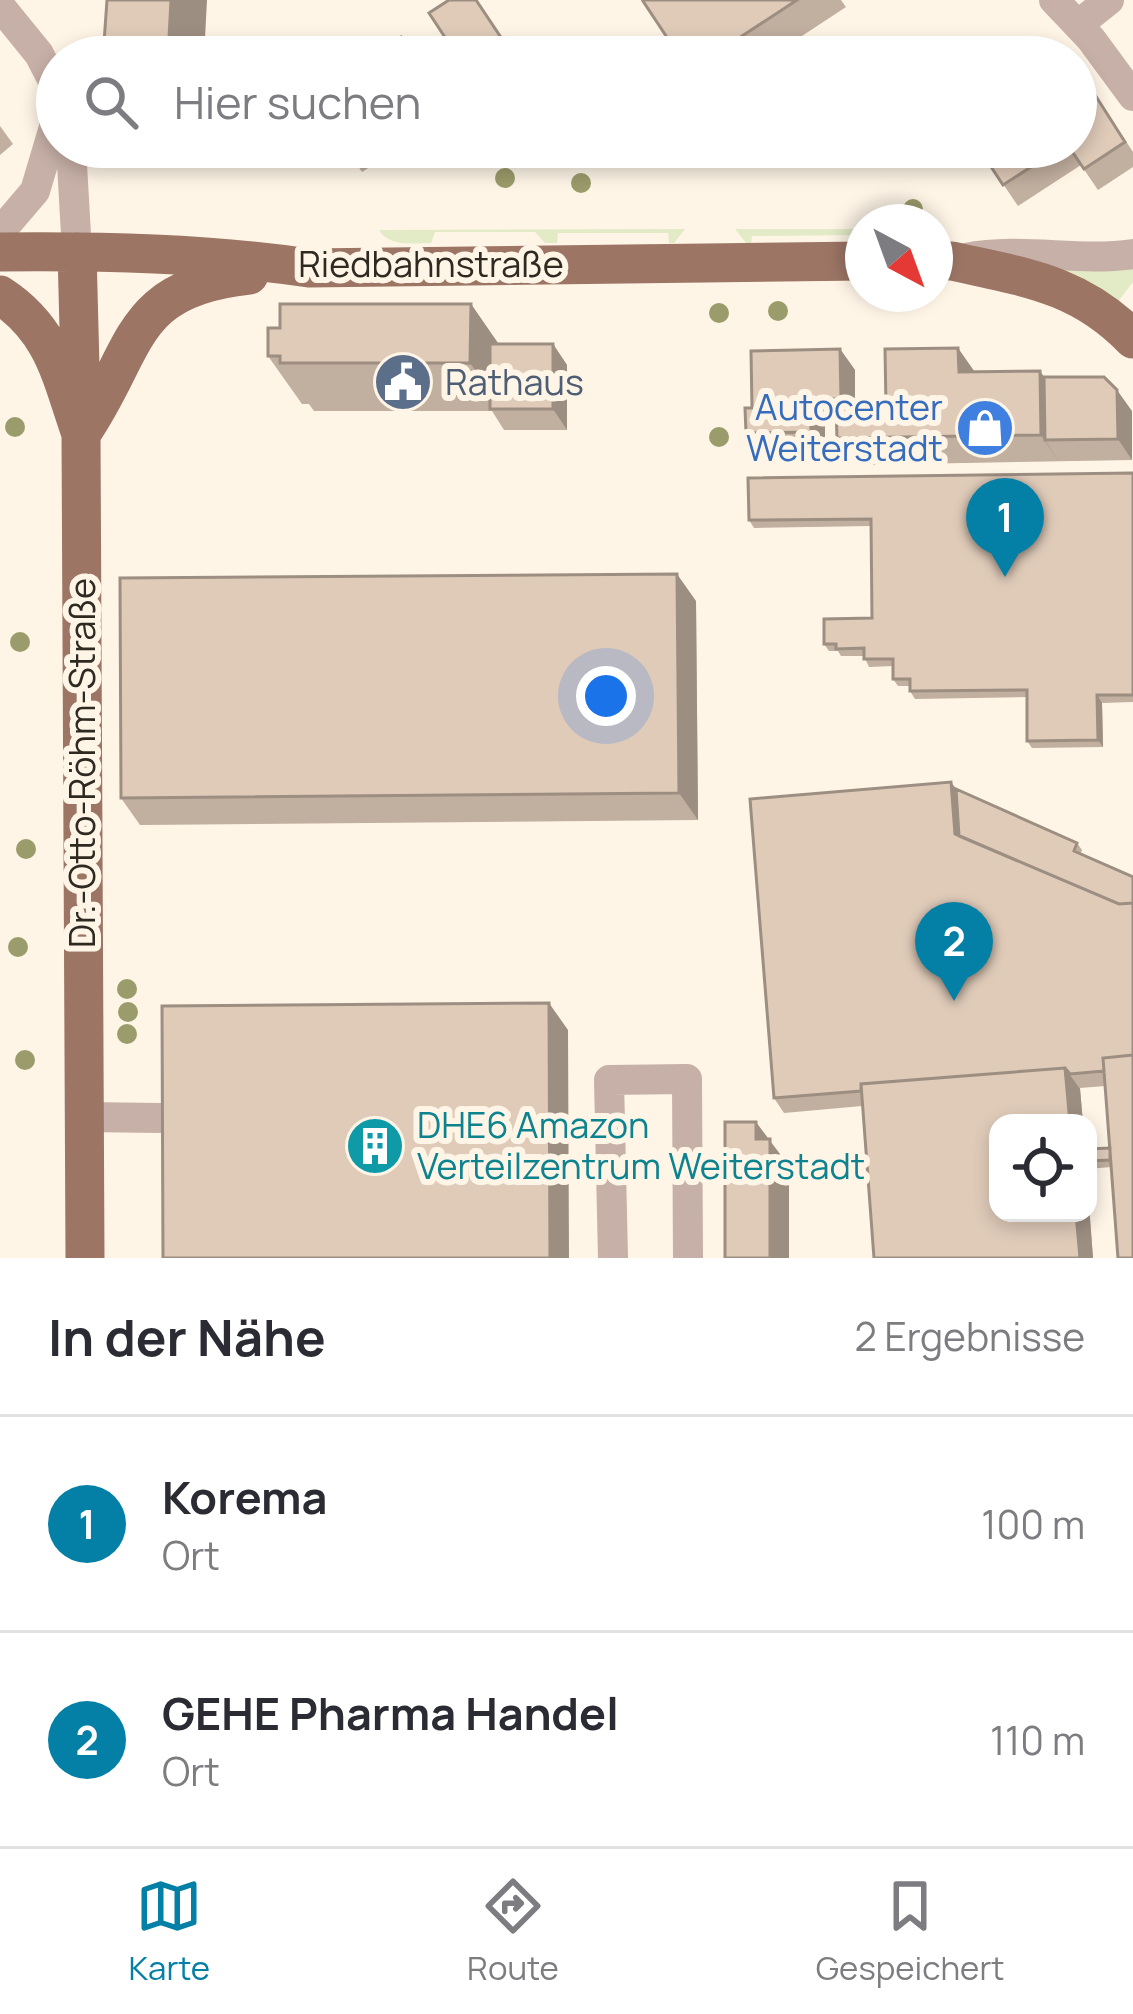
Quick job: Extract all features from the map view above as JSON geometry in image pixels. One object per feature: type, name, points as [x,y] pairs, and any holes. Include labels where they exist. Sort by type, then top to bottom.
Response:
[{"type":"main road","name":"Riedbahnstraße","points":[[0,252],[77,251],[309,268],[845,261]]},
{"type":"main road","points":[[77,251],[81,434]]},
{"type":"main road","points":[[953,263],[1076,294],[1133,339]]},
{"type":"main road","points":[[81,434],[131,340],[167,301],[201,283],[309,268]]},
{"type":"main road","name":"Dr.-Otto-Röhm-Straße","points":[[0,295],[45,338],[81,434],[85,1258]]},
{"type":"street","points":[[1054,0],[1076,12],[1109,0]]},
{"type":"street","points":[[0,6],[36,50]]},
{"type":"street","points":[[1097,43],[1133,96]]},
{"type":"street","points":[[0,232],[34,191],[41,168]]},
{"type":"street","points":[[71,168],[77,251]]},
{"type":"street","points":[[953,259],[997,252],[1091,258],[1133,254]]},
{"type":"street","points":[[613,1258],[609,1080],[688,1078],[688,1258]]},
{"type":"street","points":[[84,1117],[161,1118]]},
{"type":"green space","points":[[685,229],[674,243],[669,243],[668,233],[558,233],[557,243],[545,243],[535,232],[435,232],[431,243],[409,243],[395,242],[379,230]]},
{"type":"green space","points":[[735,229],[845,229],[845,235],[752,236],[747,244]]},
{"type":"green space","points":[[1054,264],[1133,267],[1133,282],[1114,307]]},
{"type":"building","points":[[107,0],[171,0],[169,36],[104,36]]},
{"type":"building","points":[[449,0],[476,0],[500,36],[444,36],[429,13]]},
{"type":"building","points":[[797,0],[742,36],[666,36],[643,1]]},
{"type":"building","points":[[1097,98],[1125,142],[1097,160]]},
{"type":"building","points":[[992,168],[1029,168],[1003,185]]},
{"type":"building","points":[[280,304],[471,304],[470,363],[280,363],[280,356],[268,356],[268,328],[280,328]]},
{"type":"building","points":[[490,344],[553,344],[553,409],[490,409]]},
{"type":"building","points":[[958,348],[959,372],[1040,371],[1041,435],[837,438],[836,408],[886,407],[885,349]]},
{"type":"building","points":[[840,349],[841,399],[810,399],[811,432],[746,433],[745,408],[752,408],[751,351]]},
{"type":"building","points":[[1044,377],[1104,377],[1117,390],[1118,439],[1045,440]]},
{"type":"building","points":[[1133,473],[1133,695],[1097,695],[1098,740],[1027,741],[1027,690],[910,691],[910,679],[893,679],[893,659],[864,659],[864,648],[836,649],[836,644],[824,644],[824,619],[872,618],[871,519],[749,520],[748,478]]},
{"type":"building","points":[[677,574],[679,793],[121,798],[120,578]]},
{"type":"building","points":[[951,782],[955,834],[1119,904],[1133,903],[1133,1055],[1103,1058],[1104,1071],[1070,1074],[1065,1068],[861,1084],[861,1091],[774,1098],[750,799]]},
{"type":"building","points":[[956,789],[1077,843],[1074,851],[1133,877],[1133,903],[1119,904],[959,836]]},
{"type":"building","name":"DHE6 Amazon Verteilzentrum Weiterstadt","points":[[549,1003],[550,1258],[163,1258],[162,1006]]},
{"type":"building","points":[[1133,1055],[1133,1258],[1118,1258],[1103,1058]]},
{"type":"building","points":[[1065,1068],[1069,1114],[989,1114],[989,1222],[1077,1222],[1080,1258],[874,1258],[861,1084]]},
{"type":"building","points":[[725,1122],[756,1122],[756,1139],[770,1139],[770,1258],[725,1258]]},
{"type":"building","points":[[1110,1148],[1110,1160],[1097,1161],[1097,1149]]},
{"type":"place","name":"Rathaus","points":[[403,382]]},
{"type":"place","name":"Autocenter Weiterstadt","points":[[985,428]]},
{"type":"place","name":"Korema","points":[[1005,577]]},
{"type":"place","name":"GEHE Pharma Handel","points":[[954,1001]]},
{"type":"place","name":"DHE6 Amazon Verteilzentrum Weiterstadt","points":[[375,1146]]}]
